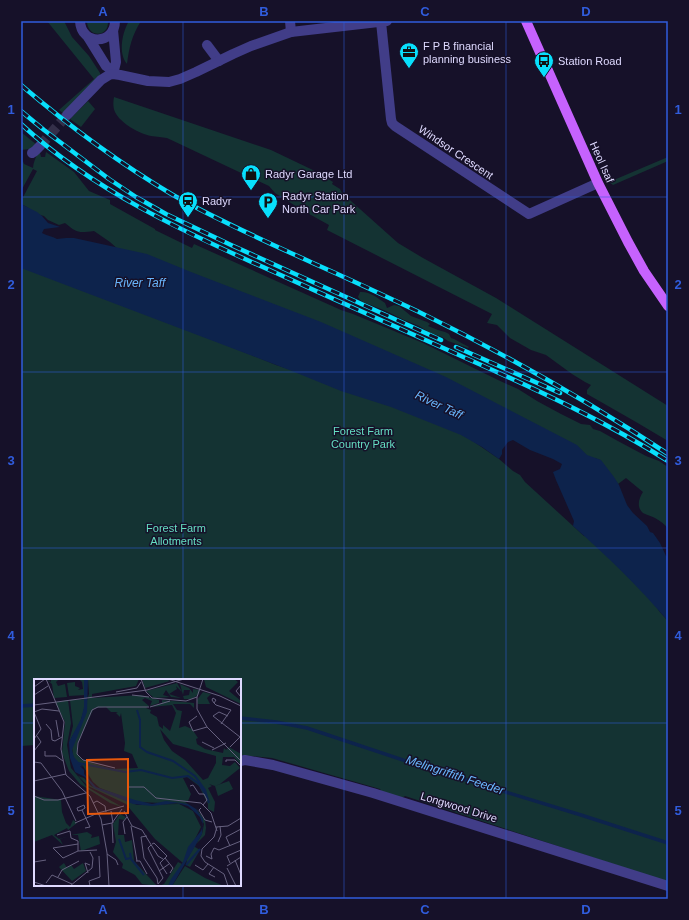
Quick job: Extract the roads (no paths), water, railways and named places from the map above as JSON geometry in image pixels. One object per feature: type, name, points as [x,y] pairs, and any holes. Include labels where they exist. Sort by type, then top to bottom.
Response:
[{"type":"main road","name":"Heol Isaf","points":[[526,21],[598,182],[638,261],[653,286],[668,306]]},
{"type":"street","points":[[75,21],[86,35],[99,40],[108,36],[115,25]]},
{"type":"street","points":[[80,21],[81,28],[106,66],[113,73],[148,81],[169,82],[180,79],[251,46],[291,32],[384,21]]},
{"type":"street","points":[[290,21],[291,32]]},
{"type":"street","name":"Windsor Crescent","points":[[384,21],[391,119],[395,126],[529,214],[598,182]]},
{"type":"street","points":[[67,115],[101,80],[113,73],[116,62],[115,25]]},
{"type":"street","points":[[207,45],[219,61]]},
{"type":"street","name":"Longwood Drive","points":[[241,761],[245,760],[273,765],[373,793],[668,886]]},
{"type":"water","name":"River Taff","points":[[21,204],[37,212],[48,223],[60,227],[44,229],[42,233],[44,234],[57,239],[74,238],[147,254],[321,322],[446,377],[577,445],[587,455],[601,460],[619,485],[627,505],[647,526],[650,532],[653,533],[668,557],[668,621],[622,572],[573,526],[574,521],[553,472],[560,469],[562,464],[530,450],[513,440],[508,442],[502,450],[502,454],[499,459],[461,435],[391,407],[341,391],[21,268]]},
{"type":"waterway","name":"Melingriffith Feeder","points":[[21,706],[34,705]]},
{"type":"waterway","name":"Melingriffith Feeder","points":[[241,718],[276,722],[307,728],[427,768],[668,843]]},
{"type":"tunnel","points":[[40,146],[67,115]]},
{"type":"railway","points":[[21,85],[57,115],[133,170],[190,205],[417,311],[481,344],[545,378],[638,434],[668,454]]},
{"type":"railway","points":[[21,111],[109,179],[136,197],[166,214],[441,340]]},
{"type":"railway","points":[[21,124],[49,148],[79,170],[109,190],[141,208],[240,257],[552,397],[599,421],[668,461]]},
{"type":"railway","points":[[456,347],[560,393]]},
{"type":"place","name":"F P B financial planning business","points":[[409,69]]},
{"type":"place","name":"Station Road","points":[[544,78]]},
{"type":"place","name":"Radyr Garage Ltd","points":[[251,191]]},
{"type":"place","name":"Radyr","points":[[188,218]]},
{"type":"place","name":"Radyr Station North Car Park","points":[[268,219]]},
{"type":"park label","name":"Forest Farm Country Park","points":[[363,437]]},
{"type":"park label","name":"Forest Farm Allotments","points":[[176,534]]}]
